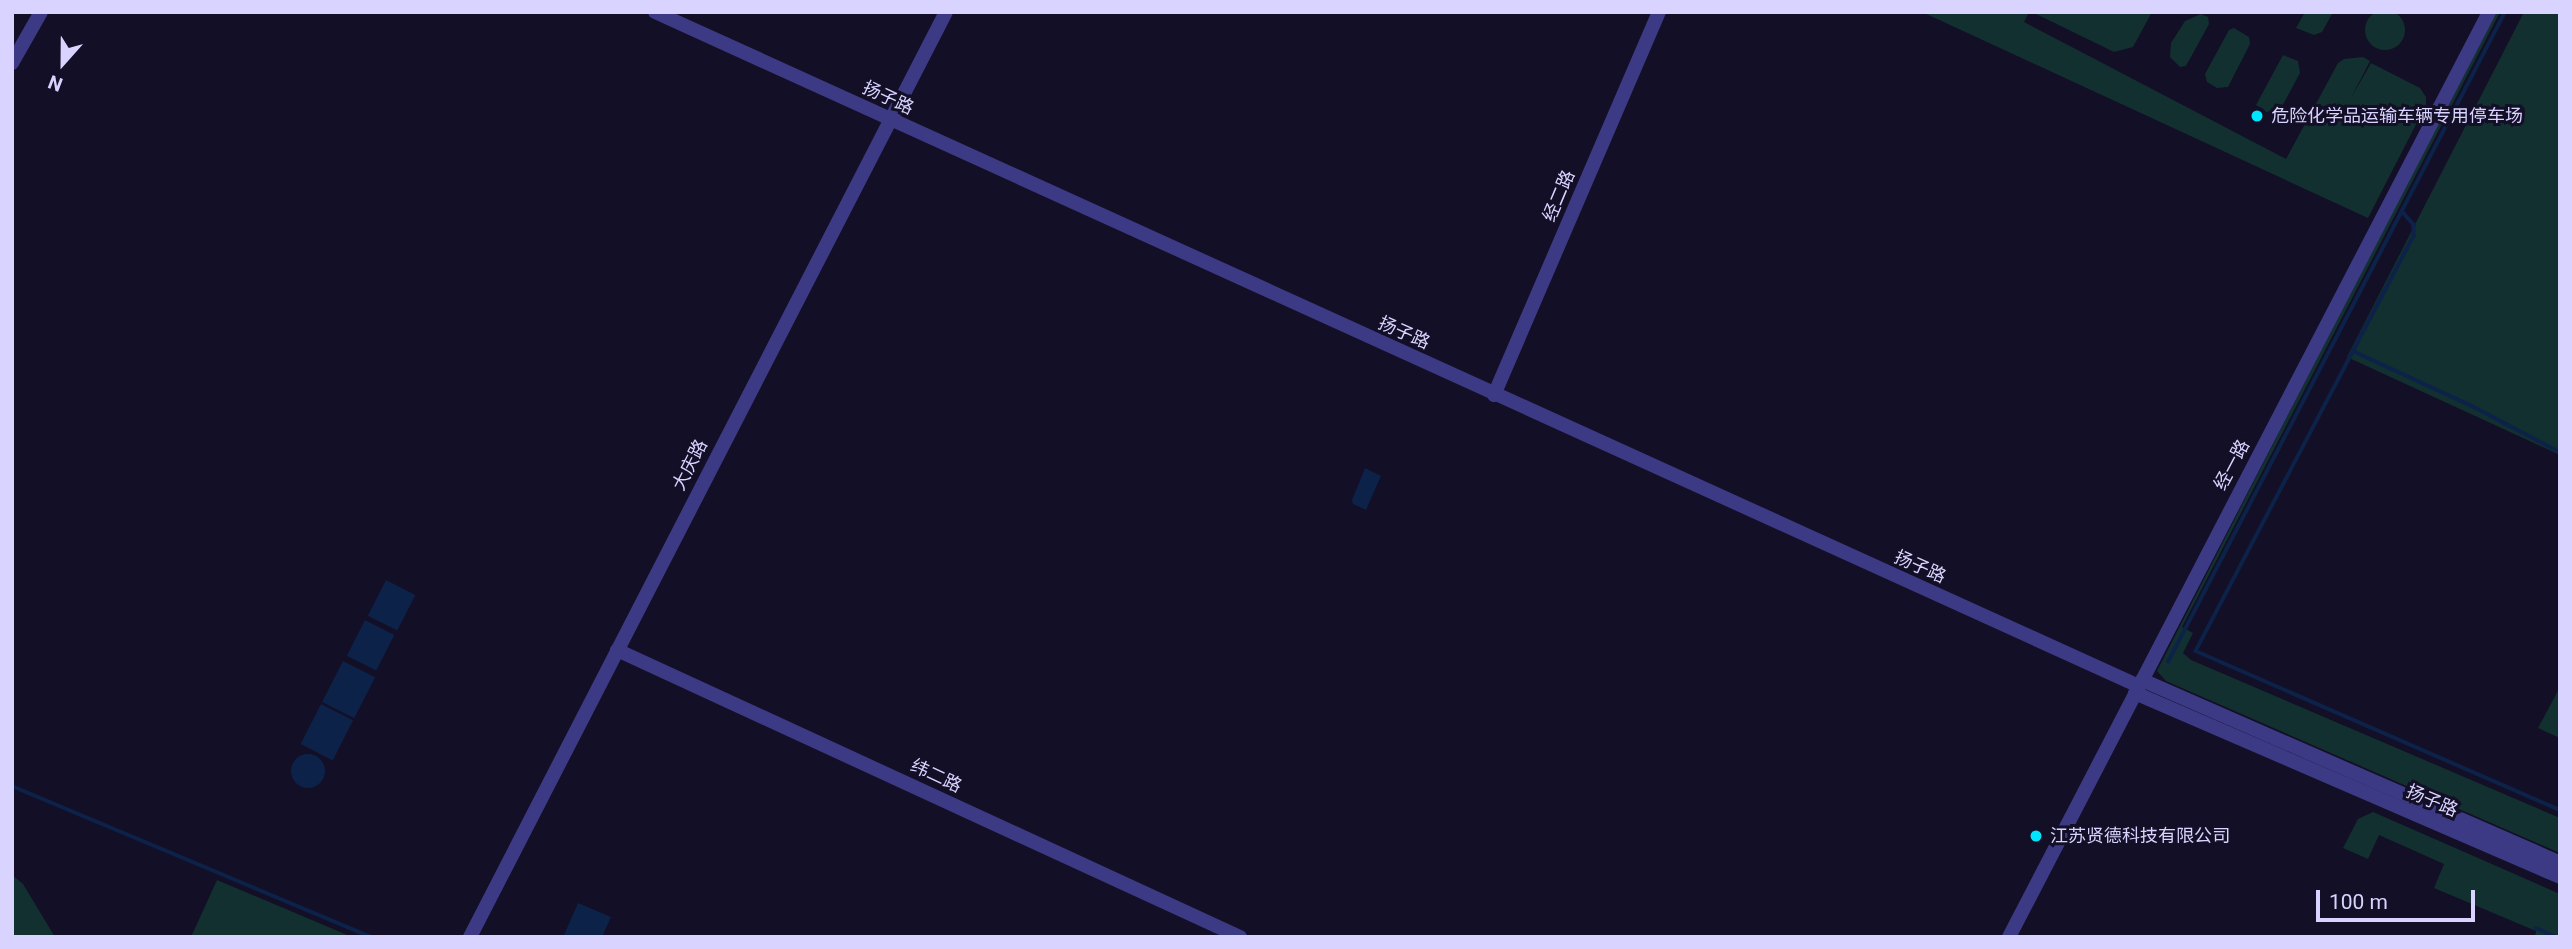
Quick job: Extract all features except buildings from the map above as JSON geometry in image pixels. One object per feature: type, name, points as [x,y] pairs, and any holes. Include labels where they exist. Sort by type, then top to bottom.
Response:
[{"type":"street","points":[[12,63],[41,12]]},
{"type":"street","name":"扬子路","points":[[655,12],[2560,877]]},
{"type":"street","name":"大庆路","points":[[470,937],[946,12]]},
{"type":"street","name":"经二路","points":[[1494,395],[1659,12]]},
{"type":"street","name":"经一路","points":[[2010,937],[2489,12]]},
{"type":"street","name":"纬二路","points":[[617,650],[1240,937]]},
{"type":"street","name":"扬子路","points":[[2139,686],[2560,863]]},
{"type":"green space","points":[[2385,10],[2399,16],[2405,30],[2399,44],[2385,50],[2371,44],[2365,30],[2371,16]]},
{"type":"green space","points":[[1922,12],[2029,12],[2024,22],[2286,159],[2338,63],[2344,59],[2363,57],[2370,61],[2351,98],[2371,63],[2420,88],[2426,97],[2426,105],[2368,218]]},
{"type":"green space","points":[[2032,12],[2152,12],[2133,47],[2114,52]]},
{"type":"green space","points":[[2305,12],[2333,12],[2322,32],[2314,35],[2296,28]]},
{"type":"green space","points":[[2494,12],[2500,12],[2182,627],[2193,633],[2183,653],[2191,660],[2560,818],[2560,853],[2166,681],[2157,671]]},
{"type":"green space","points":[[2524,12],[2560,12],[2560,455],[2347,357]]},
{"type":"green space","points":[[2201,14],[2208,17],[2209,24],[2186,66],[2180,67],[2170,57],[2171,43],[2185,21]]},
{"type":"green space","points":[[2234,28],[2249,37],[2250,44],[2228,87],[2217,88],[2207,82],[2205,74],[2229,30]]},
{"type":"green space","points":[[2283,55],[2298,61],[2300,73],[2279,112],[2272,116],[2256,105]]},
{"type":"green space","points":[[2560,687],[2560,738],[2538,728]]},
{"type":"green space","points":[[2373,812],[2560,894],[2560,937],[2535,937],[2536,931],[2434,888],[2444,864],[2379,835],[2368,859],[2343,848],[2358,819]]},
{"type":"green space","points":[[12,875],[23,884],[55,937],[12,937]]},
{"type":"green space","points":[[217,880],[352,937],[191,937]]},
{"type":"water","points":[[1365,468],[1381,476],[1366,510],[1353,504],[1352,500]]},
{"type":"water","points":[[386,580],[415,595],[397,631],[368,616]]},
{"type":"water","points":[[365,620],[394,635],[376,671],[347,656]]},
{"type":"water","points":[[343,661],[375,677],[354,718],[322,702]]},
{"type":"water","points":[[321,704],[353,720],[333,760],[301,744]]},
{"type":"water","points":[[308,754],[320,759],[325,771],[320,783],[308,788],[296,783],[291,771],[296,759]]},
{"type":"water","points":[[578,903],[611,917],[602,937],[564,935]]},
{"type":"waterway","points":[[2168,662],[2505,12]]},
{"type":"waterway","points":[[2402,211],[2414,225],[2414,236],[2196,651],[2560,810]]},
{"type":"waterway","points":[[2353,351],[2472,406],[2560,452]]},
{"type":"waterway","points":[[12,786],[371,937]]},
{"type":"waterway","points":[[2536,928],[2556,937]]},
{"type":"place","name":"危险化学品运输车辆专用停车场","points":[[2257,116]]},
{"type":"place","name":"江苏贤德科技有限公司","points":[[2036,836]]}]
